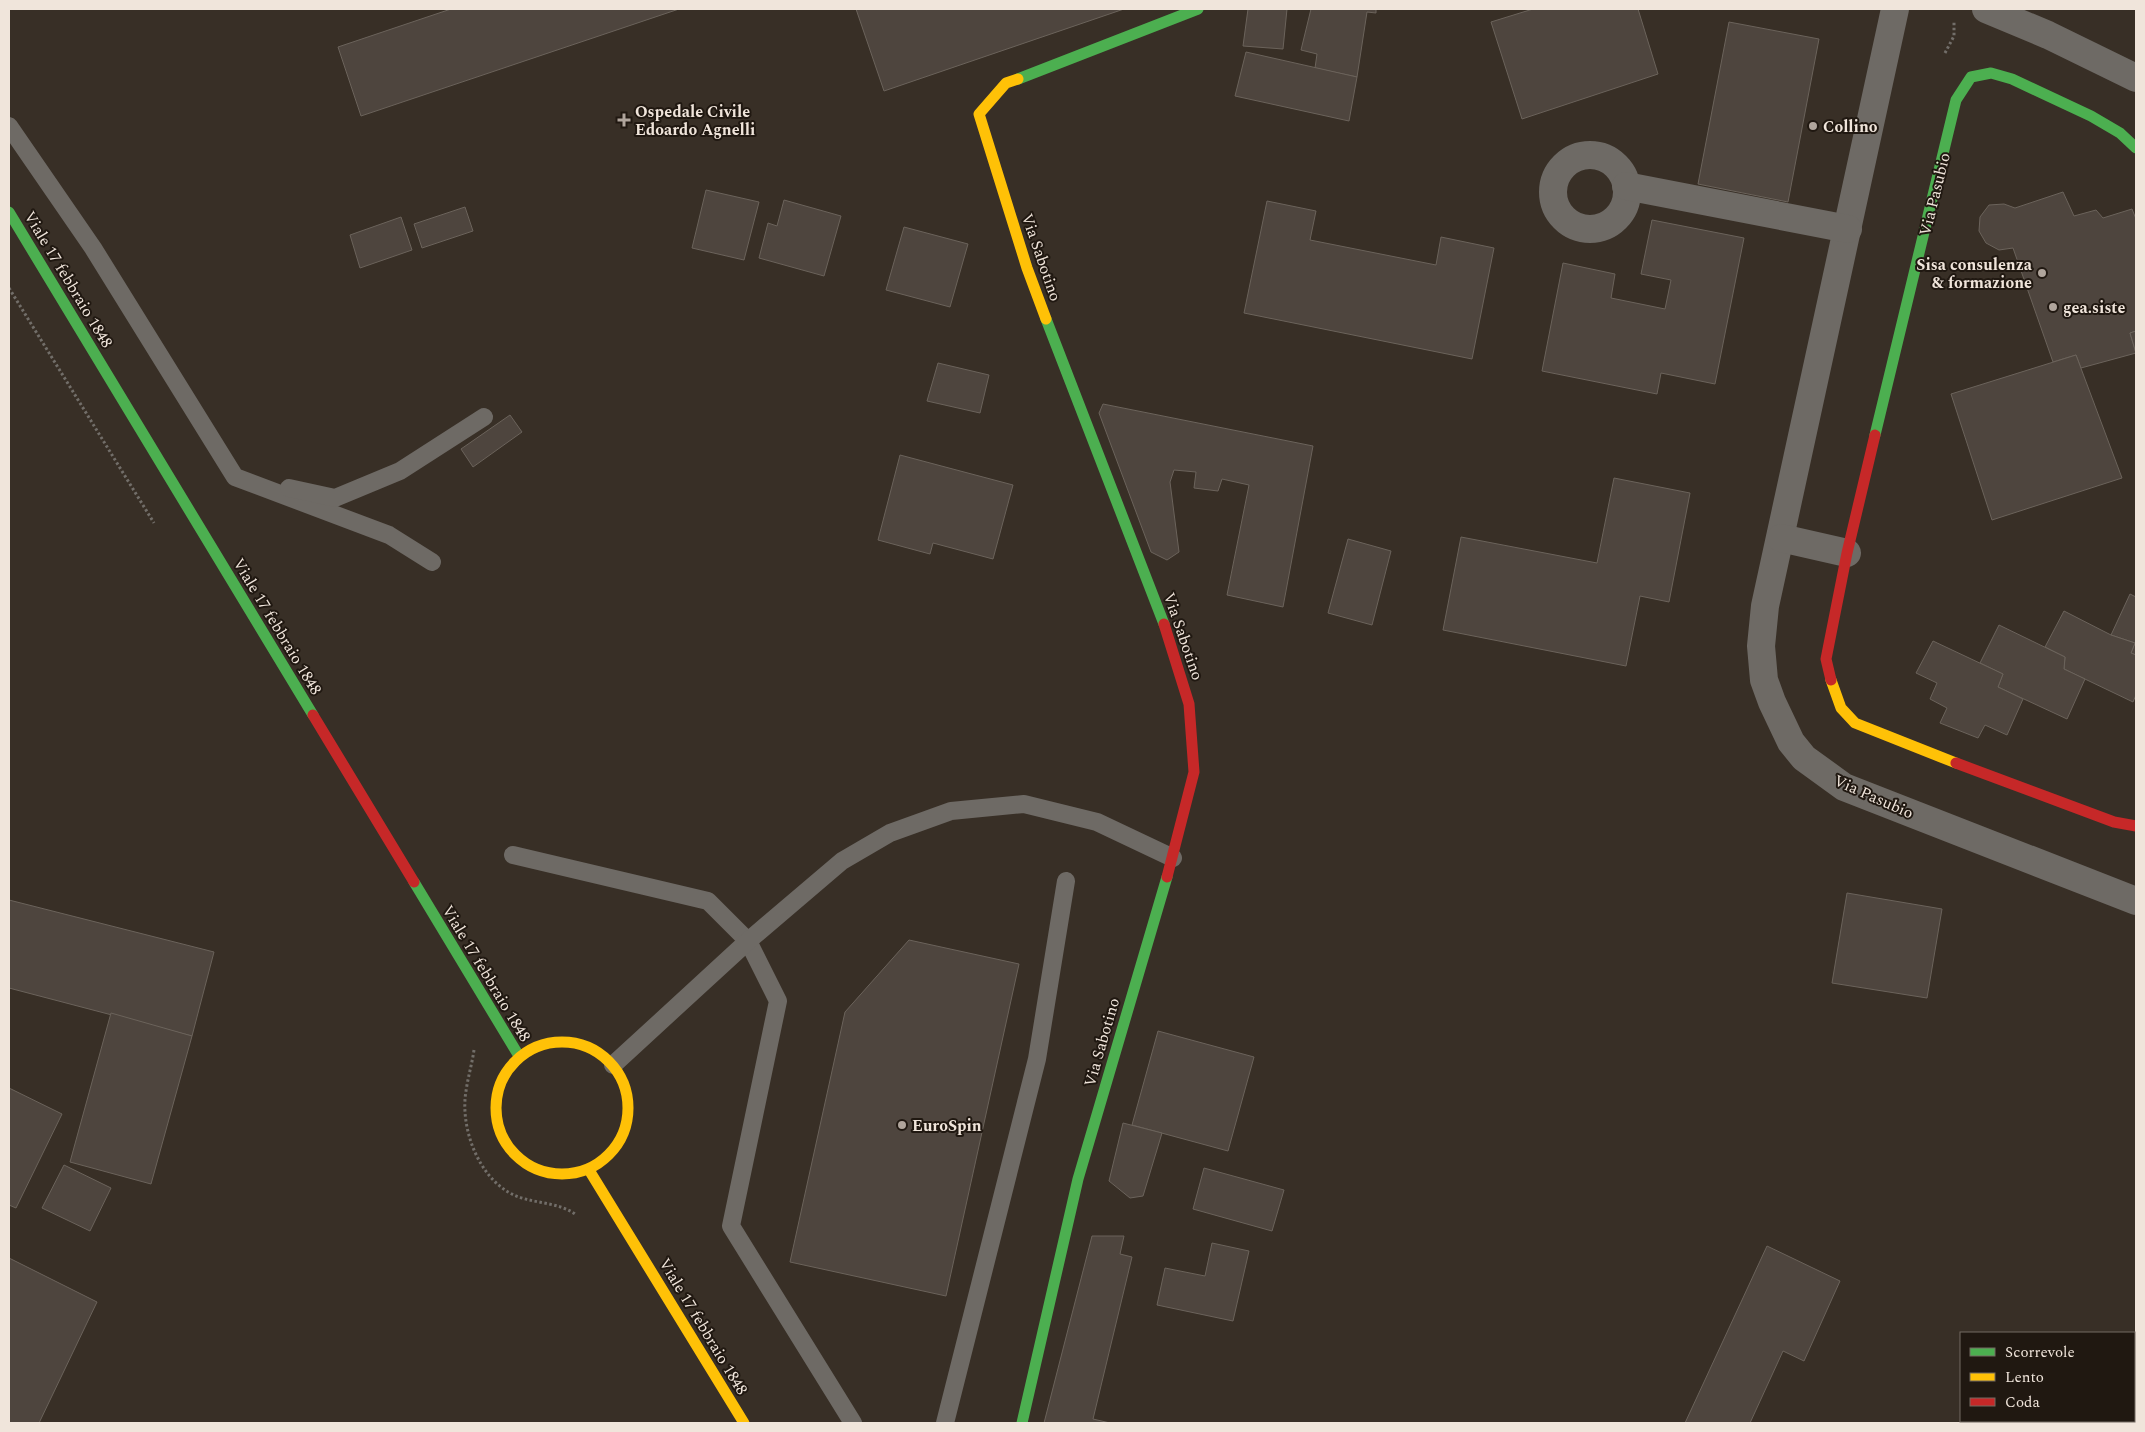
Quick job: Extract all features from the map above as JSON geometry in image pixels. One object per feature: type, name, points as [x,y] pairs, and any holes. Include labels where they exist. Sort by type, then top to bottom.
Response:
[{"type":"street","name":"Via Sabotino","points":[[1022,1423],[1078,1179],[1173,858],[1194,772],[1189,704],[1173,648],[1027,268],[979,114],[1006,82],[1198,9]]},
{"type":"street","name":"Via Pasubio","points":[[1895,9],[1765,606],[1760,646],[1764,680],[1791,742],[1804,758],[1844,787],[2136,901]]},
{"type":"street","points":[[1986,9],[2048,35],[2136,78]]},
{"type":"street","name":"Via Pasubio","points":[[2136,148],[2120,133],[2091,116],[2012,79],[1992,73],[1971,77],[1956,100],[1847,553],[1826,659],[1834,693],[1841,708],[1855,723],[1866,729],[2114,822],[2136,826]]},
{"type":"street","points":[[1626,186],[1848,230]]},
{"type":"street","name":"Viale 17 febbraio 1848","points":[[9,212],[519,1056]]},
{"type":"street","points":[[1781,538],[1847,553]]},
{"type":"street","name":"Viale 17 febbraio 1848","points":[[557,1041],[578,1043],[597,1052],[613,1065],[624,1082],[628,1102],[627,1123],[620,1142],[611,1153],[589,1170],[568,1175],[547,1174],[527,1166],[507,1146],[500,1134],[495,1113],[497,1092],[506,1072],[519,1056],[538,1046],[557,1041]]},
{"type":"street","name":"Viale 17 febbraio 1848","points":[[589,1170],[744,1423]]},
{"type":"lane","points":[[9,126],[93,248],[235,477],[389,535],[432,562]]},
{"type":"lane","points":[[235,477],[335,498],[400,471],[484,417]]},
{"type":"lane","points":[[613,1065],[748,941],[842,861],[890,833],[951,811],[1024,804],[1097,822],[1173,858]]},
{"type":"lane","points":[[513,854],[708,901],[748,941],[778,1001],[731,1226],[853,1423]]},
{"type":"lane","points":[[945,1423],[1037,1059],[1066,881]]},
{"type":"path","points":[[1941,60],[1954,36],[1954,18]]},
{"type":"path","points":[[9,288],[155,524]]},
{"type":"path","points":[[474,1044],[472,1070],[466,1091],[465,1124],[481,1167],[510,1193],[571,1211],[578,1216]]},
{"type":"building","points":[[451,9],[679,9],[361,116],[338,47]]},
{"type":"building","points":[[856,9],[1124,9],[884,91]]},
{"type":"building","points":[[1248,9],[1287,9],[1283,49],[1243,46]]},
{"type":"building","points":[[1311,9],[1376,9],[1376,13],[1367,12],[1357,77],[1315,68],[1317,54],[1301,50]]},
{"type":"building","points":[[1533,9],[1638,9],[1658,74],[1522,119],[1491,22]]},
{"type":"building","points":[[1729,22],[1819,39],[1788,202],[1698,184]]},
{"type":"building","points":[[1246,52],[1357,77],[1349,121],[1235,96]]},
{"type":"building","points":[[706,190],[759,202],[744,260],[692,248]]},
{"type":"building","points":[[2063,192],[2074,216],[2096,210],[2103,218],[2132,209],[2136,219],[2136,331],[2130,333],[2136,353],[2081,368],[2076,355],[2053,362],[2013,248],[1999,250],[1986,243],[1979,231],[1980,217],[1989,205],[2004,204],[2015,208]]},
{"type":"building","points":[[784,200],[841,216],[824,276],[759,258],[768,223],[777,226]]},
{"type":"building","points":[[1267,201],[1316,211],[1310,240],[1436,265],[1441,237],[1494,248],[1472,359],[1244,313]]},
{"type":"building","points":[[465,207],[473,231],[422,248],[414,224]]},
{"type":"building","points":[[401,217],[412,250],[360,268],[350,235]]},
{"type":"building","points":[[1652,220],[1744,238],[1715,384],[1661,373],[1657,394],[1542,371],[1563,263],[1615,274],[1611,298],[1665,309],[1671,280],[1641,274]]},
{"type":"building","points":[[904,227],[968,244],[950,307],[886,290]]},
{"type":"building","points":[[2136,331],[2136,353],[2130,333]]},
{"type":"building","points":[[2076,355],[2122,478],[1992,520],[1951,394]]},
{"type":"building","points":[[938,363],[989,375],[980,413],[927,401]]},
{"type":"building","points":[[1103,404],[1313,446],[1283,607],[1227,595],[1249,485],[1222,479],[1218,491],[1194,488],[1196,472],[1174,470],[1170,482],[1179,552],[1167,560],[1151,552],[1099,413]]},
{"type":"building","points":[[510,415],[522,432],[473,467],[461,449]]},
{"type":"building","points":[[900,455],[1013,485],[993,559],[933,543],[930,554],[878,540]]},
{"type":"building","points":[[1614,478],[1690,493],[1669,602],[1640,596],[1626,666],[1443,630],[1461,537],[1597,563]]},
{"type":"building","points":[[1348,539],[1391,551],[1372,625],[1328,613]]},
{"type":"building","points":[[2130,594],[2136,597],[2136,655],[2131,653],[2135,643],[2111,635]]},
{"type":"building","points":[[2064,611],[2111,635],[2135,643],[2131,653],[2136,655],[2136,695],[2133,702],[2064,669],[2065,657],[2045,647]]},
{"type":"building","points":[[1999,625],[2065,657],[2064,669],[2085,679],[2067,719],[1998,687],[2003,674],[1980,663]]},
{"type":"building","points":[[1933,641],[2003,674],[1998,687],[2023,699],[2007,735],[1985,725],[1978,738],[1940,723],[1947,708],[1930,699],[1937,683],[1916,673]]},
{"type":"building","points":[[1847,893],[1942,909],[1927,998],[1832,983]]},
{"type":"building","points":[[9,900],[214,952],[192,1036],[9,988]]},
{"type":"building","name":"EuroSpin","points":[[909,940],[1019,964],[946,1296],[790,1262],[845,1012]]},
{"type":"building","points":[[111,1013],[192,1036],[151,1184],[70,1162]]},
{"type":"building","points":[[1158,1031],[1254,1057],[1228,1151],[1132,1125]]},
{"type":"building","points":[[9,1088],[62,1114],[16,1208],[9,1205]]},
{"type":"building","points":[[1123,1123],[1162,1133],[1143,1196],[1130,1198],[1109,1181]]},
{"type":"building","points":[[64,1165],[111,1188],[90,1231],[42,1208]]},
{"type":"building","points":[[1204,1168],[1284,1190],[1272,1231],[1193,1209]]},
{"type":"building","points":[[1092,1236],[1124,1236],[1120,1254],[1132,1257],[1093,1419],[1110,1423],[1044,1423]]},
{"type":"building","points":[[1212,1243],[1249,1251],[1233,1321],[1157,1305],[1165,1268],[1205,1276]]},
{"type":"building","points":[[1767,1246],[1840,1281],[1804,1361],[1783,1351],[1750,1423],[1685,1423]]},
{"type":"building","points":[[9,1258],[97,1302],[39,1423],[9,1423]]},
{"type":"traffic: fast","points":[[1018,79],[1198,9]]},
{"type":"traffic: fast","points":[[1875,435],[1956,100],[1971,77],[1991,73],[2012,79],[2091,116],[2120,133],[2136,148]]},
{"type":"traffic: fast","points":[[9,212],[313,715]]},
{"type":"traffic: fast","points":[[1046,319],[1164,624]]},
{"type":"traffic: fast","points":[[1022,1423],[1078,1179],[1167,877]]},
{"type":"traffic: fast","points":[[414,882],[519,1056]]},
{"type":"traffic: slow","points":[[1018,79],[1006,83],[979,114],[1027,268],[1046,319]]},
{"type":"traffic: slow","points":[[1831,680],[1841,708],[1855,723],[1956,763]]},
{"type":"traffic: slow","points":[[562,1042],[575,1043],[587,1047],[609,1061],[623,1083],[627,1095],[628,1108],[627,1121],[623,1133],[609,1155],[587,1169],[575,1173],[562,1174],[549,1173],[537,1169],[515,1155],[501,1133],[497,1121],[496,1108],[497,1095],[501,1083],[515,1061],[537,1047],[549,1043],[562,1042]]},
{"type":"traffic: slow","points":[[589,1170],[744,1423]]},
{"type":"traffic: jam","points":[[1831,680],[1826,659],[1847,553],[1875,435]]},
{"type":"traffic: jam","points":[[1164,624],[1189,704],[1194,772],[1167,877]]},
{"type":"traffic: jam","points":[[313,715],[414,882]]},
{"type":"traffic: jam","points":[[1956,763],[2114,822],[2136,826]]},
{"type":"place","name":"Ospedale Civile Edoardo Agnelli","points":[[624,120]]},
{"type":"place","name":"Collino","points":[[1813,126]]},
{"type":"place","name":"Sisa consulenza & formazione","points":[[2042,273]]},
{"type":"place","name":"gea.siste","points":[[2053,307]]},
{"type":"place","name":"EuroSpin","points":[[902,1125]]}]
